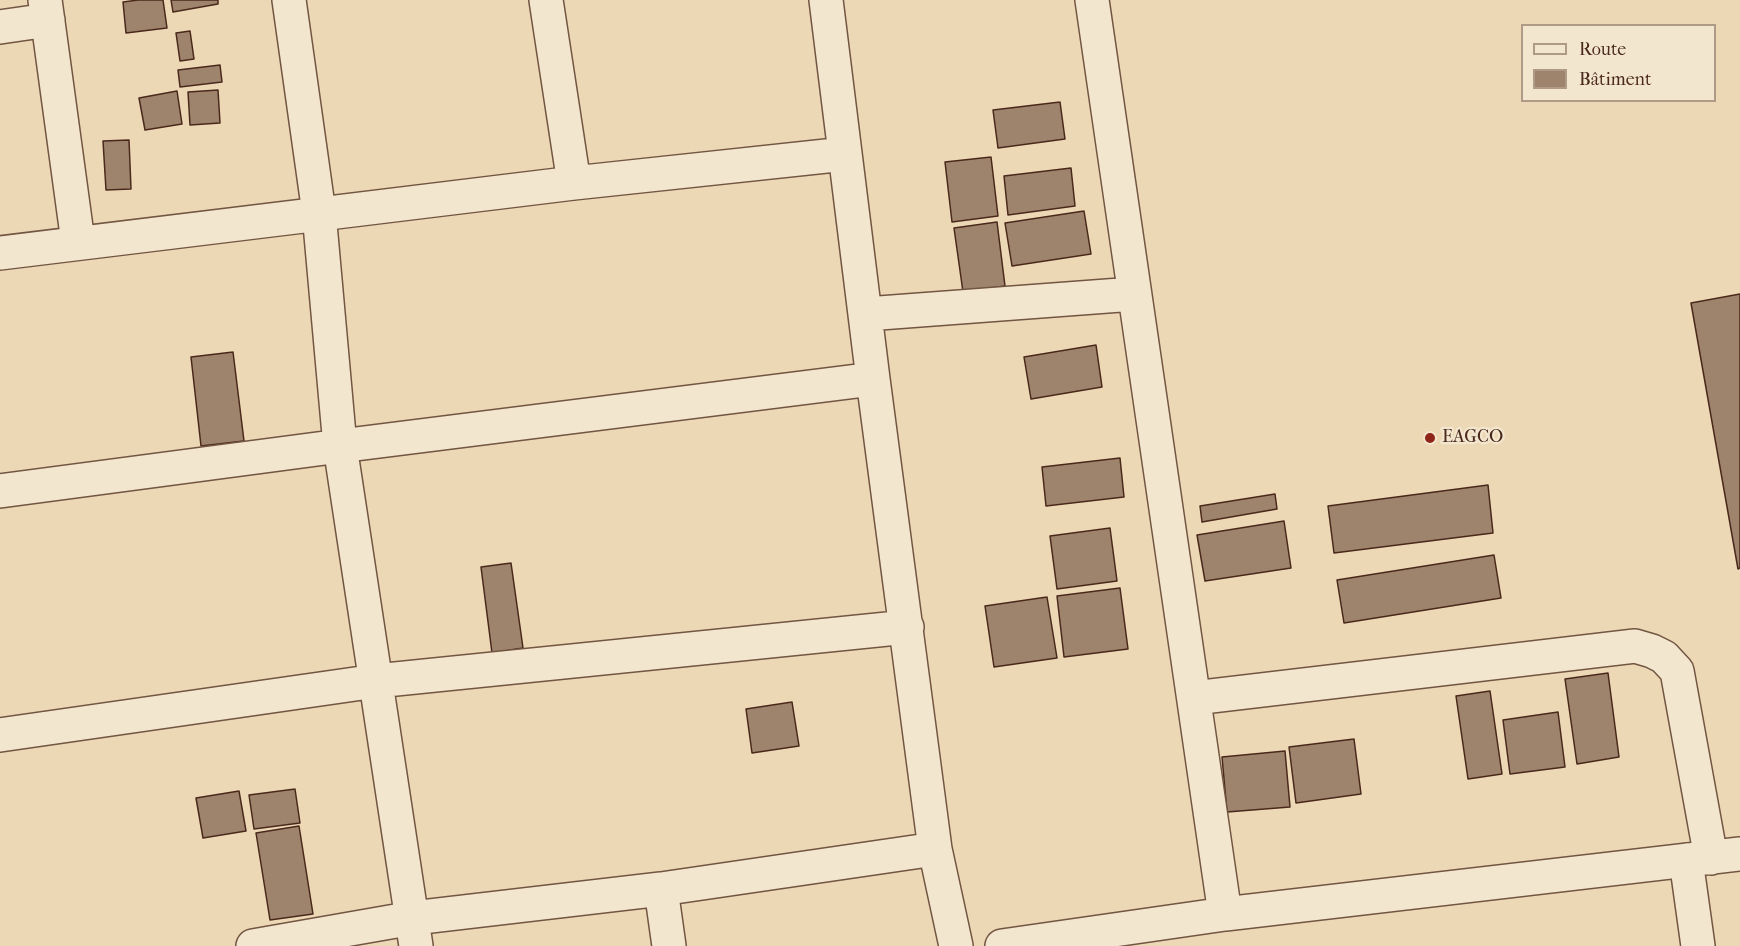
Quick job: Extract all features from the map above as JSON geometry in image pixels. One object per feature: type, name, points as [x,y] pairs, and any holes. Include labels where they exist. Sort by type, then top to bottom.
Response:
[{"type":"street","points":[[289,0],[319,213],[340,446],[415,932]]},
{"type":"street","points":[[546,0],[574,183]]},
{"type":"street","points":[[826,0],[935,849],[956,946]]},
{"type":"street","points":[[1092,0],[1225,914]]},
{"type":"street","points":[[0,27],[46,10],[78,242]]},
{"type":"street","points":[[0,253],[574,183],[845,154]]},
{"type":"street","points":[[866,314],[1134,294]]},
{"type":"street","points":[[0,491],[873,379]]},
{"type":"street","points":[[0,735],[376,681],[907,627]]},
{"type":"street","points":[[1194,698],[1635,646],[1652,651],[1664,657],[1677,671],[1712,857],[1698,946]]},
{"type":"street","points":[[253,946],[415,932],[661,889],[935,849]]},
{"type":"street","points":[[1002,946],[1225,914],[1712,857]]},
{"type":"street","points":[[661,889],[669,946]]},
{"type":"building","points":[[163,0],[167,28],[126,33],[123,2]]},
{"type":"building","points":[[171,0],[218,0],[218,4],[173,12]]},
{"type":"building","points":[[190,31],[194,59],[180,61],[176,33]]},
{"type":"building","points":[[220,65],[222,82],[180,87],[178,70]]},
{"type":"building","points":[[218,90],[220,123],[190,125],[188,92]]},
{"type":"building","points":[[177,91],[182,124],[145,130],[139,98]]},
{"type":"building","points":[[1060,102],[1065,139],[998,148],[993,110]]},
{"type":"building","points":[[129,140],[131,189],[106,190],[103,141]]},
{"type":"building","points":[[991,157],[998,216],[952,222],[945,162]]},
{"type":"building","points":[[1071,168],[1075,206],[1008,215],[1004,176]]},
{"type":"building","points":[[1084,211],[1091,254],[1012,266],[1005,223]]},
{"type":"building","points":[[997,222],[1005,286],[963,292],[954,228]]},
{"type":"building","points":[[1740,294],[1740,568],[1738,569],[1691,303]]},
{"type":"building","points":[[1096,345],[1102,387],[1031,399],[1024,357]]},
{"type":"building","points":[[233,352],[244,441],[201,446],[191,357]]},
{"type":"building","points":[[1120,458],[1124,497],[1046,506],[1042,467]]},
{"type":"building","points":[[1488,485],[1493,533],[1334,553],[1328,506]]},
{"type":"building","points":[[1275,494],[1277,509],[1202,522],[1200,506]]},
{"type":"building","points":[[1284,521],[1291,568],[1205,581],[1197,535]]},
{"type":"building","points":[[1110,528],[1117,581],[1057,589],[1050,536]]},
{"type":"building","points":[[1494,555],[1501,598],[1344,623],[1337,580]]},
{"type":"building","points":[[511,563],[523,648],[492,653],[481,567]]},
{"type":"building","points":[[1120,588],[1128,649],[1064,657],[1057,596]]},
{"type":"building","points":[[1047,597],[1057,658],[994,667],[985,606]]},
{"type":"building","points":[[1608,673],[1619,757],[1577,764],[1565,679]]},
{"type":"building","points":[[1490,691],[1502,774],[1468,779],[1456,696]]},
{"type":"building","points":[[792,702],[799,746],[752,753],[746,709]]},
{"type":"building","points":[[1558,712],[1565,767],[1510,774],[1503,720]]},
{"type":"building","points":[[1354,739],[1361,794],[1296,803],[1289,747]]},
{"type":"building","points":[[1285,751],[1290,807],[1227,812],[1222,757]]},
{"type":"building","points":[[295,789],[300,823],[254,829],[249,795]]},
{"type":"building","points":[[239,791],[246,831],[203,838],[196,798]]},
{"type":"building","points":[[299,826],[313,914],[270,920],[256,833]]},
{"type":"place","name":"EAGCO","points":[[1430,438]]}]
